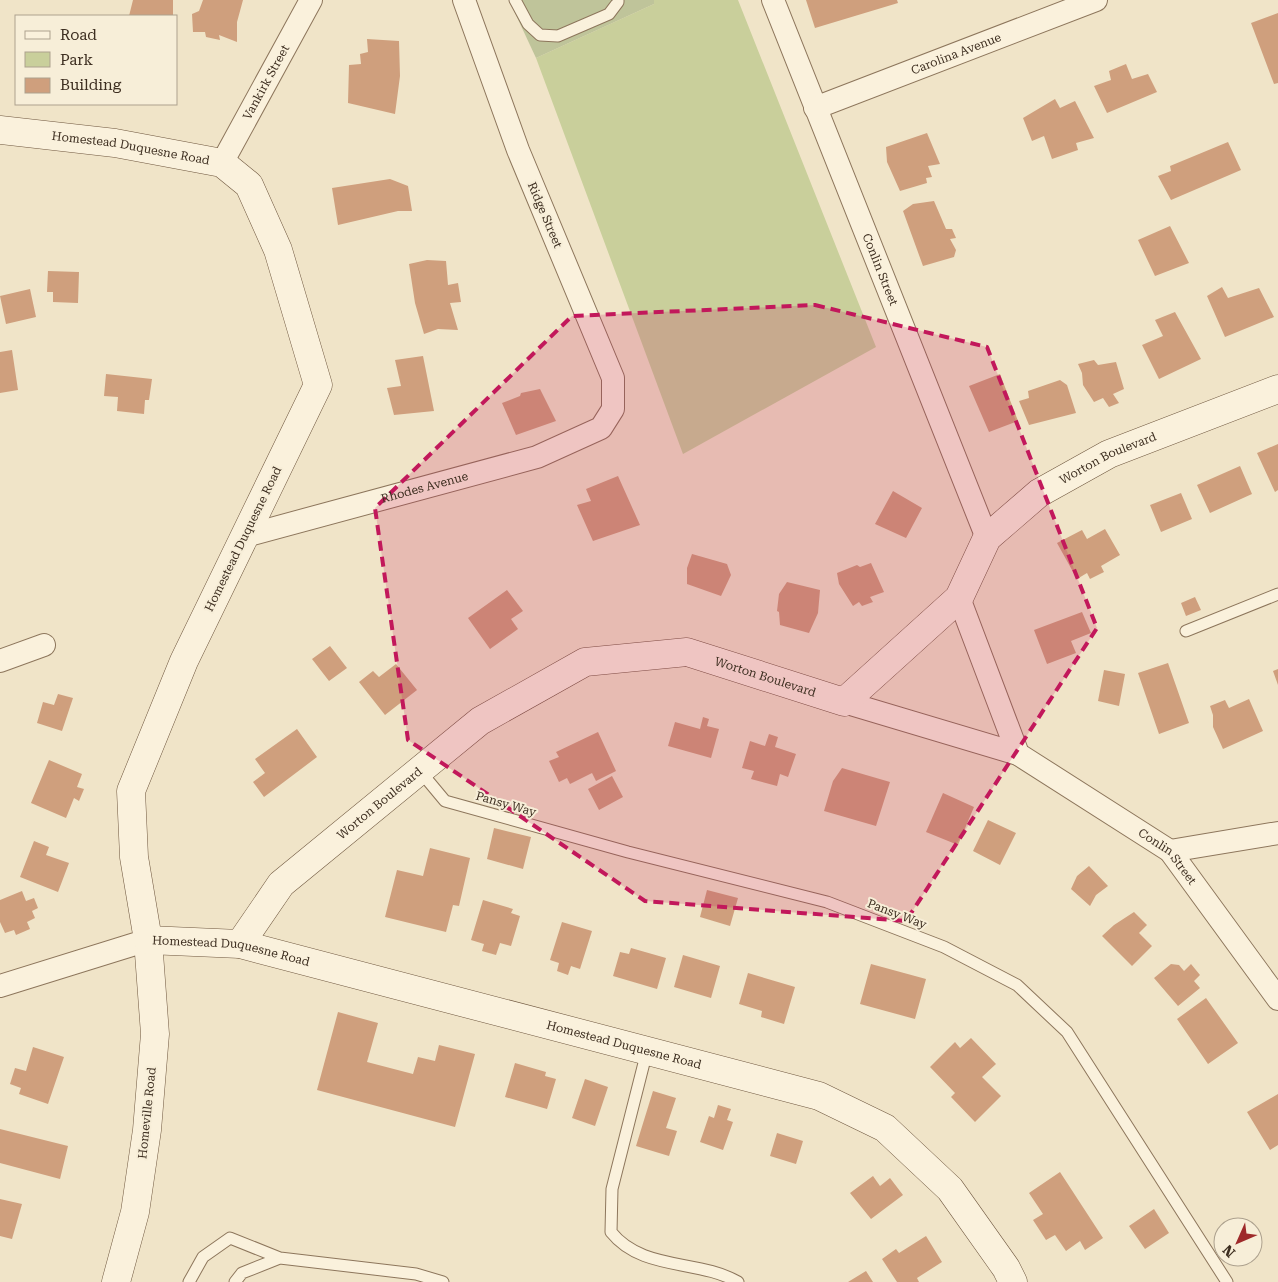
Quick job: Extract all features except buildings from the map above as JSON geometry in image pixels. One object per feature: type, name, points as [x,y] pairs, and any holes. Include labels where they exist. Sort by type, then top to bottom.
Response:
[{"type":"street","name":"Vankirk Street","points":[[222,163],[311,0]]},
{"type":"street","name":"Ridge Street","points":[[464,0],[518,150],[613,378],[613,409],[601,428]]},
{"type":"street","name":"Conlin Street","points":[[773,0],[987,538]]},
{"type":"street","name":"Carolina Avenue","points":[[815,108],[1096,0]]},
{"type":"street","name":"Homestead Duquesne Road","points":[[0,130],[116,144],[222,163],[249,185],[278,250],[318,385],[184,661],[131,791],[134,858],[148,940],[240,944],[819,1096],[885,1128],[950,1189],[1006,1268],[1013,1282]]},
{"type":"street","name":"Worton Boulevard","points":[[240,944],[281,884],[480,721],[585,662],[687,652],[844,702],[959,598],[987,538],[1039,493],[1109,454],[1278,389]]},
{"type":"street","name":"Rhodes Avenue","points":[[245,536],[537,457],[601,428]]},
{"type":"street","points":[[959,598],[1018,754]]},
{"type":"street","points":[[0,660],[44,645]]},
{"type":"street","name":"Conlin Street","points":[[844,702],[1018,754],[1170,851],[1278,999]]},
{"type":"street","points":[[1170,851],[1278,833]]},
{"type":"street","points":[[0,986],[148,940]]},
{"type":"street","name":"Homeville Road","points":[[116,1282],[135,1212],[147,1130],[155,1034],[148,940]]},
{"type":"lane","points":[[515,0],[528,24],[540,35],[558,36],[609,14],[618,0]]},
{"type":"lane","points":[[1186,631],[1278,594]]},
{"type":"lane","name":"Pansy Way","points":[[420,771],[445,801],[628,852],[827,902],[944,947],[1017,985],[1067,1032],[1227,1282]]},
{"type":"lane","points":[[647,1051],[612,1188],[610,1232],[621,1245],[650,1258],[723,1274],[738,1282]]},
{"type":"lane","points":[[189,1282],[203,1257],[230,1238],[280,1258],[416,1274],[443,1282]]},
{"type":"lane","points":[[235,1282],[242,1273],[280,1258]]},
{"type":"highlighted area","points":[[815,305],[987,347],[1097,628],[906,921],[645,901],[408,740],[375,508],[572,316]]},
{"type":"green space","points":[[509,0],[654,0],[654,4],[536,58]]},
{"type":"green space","points":[[654,0],[738,0],[876,347],[683,454],[536,58],[654,4]]}]
